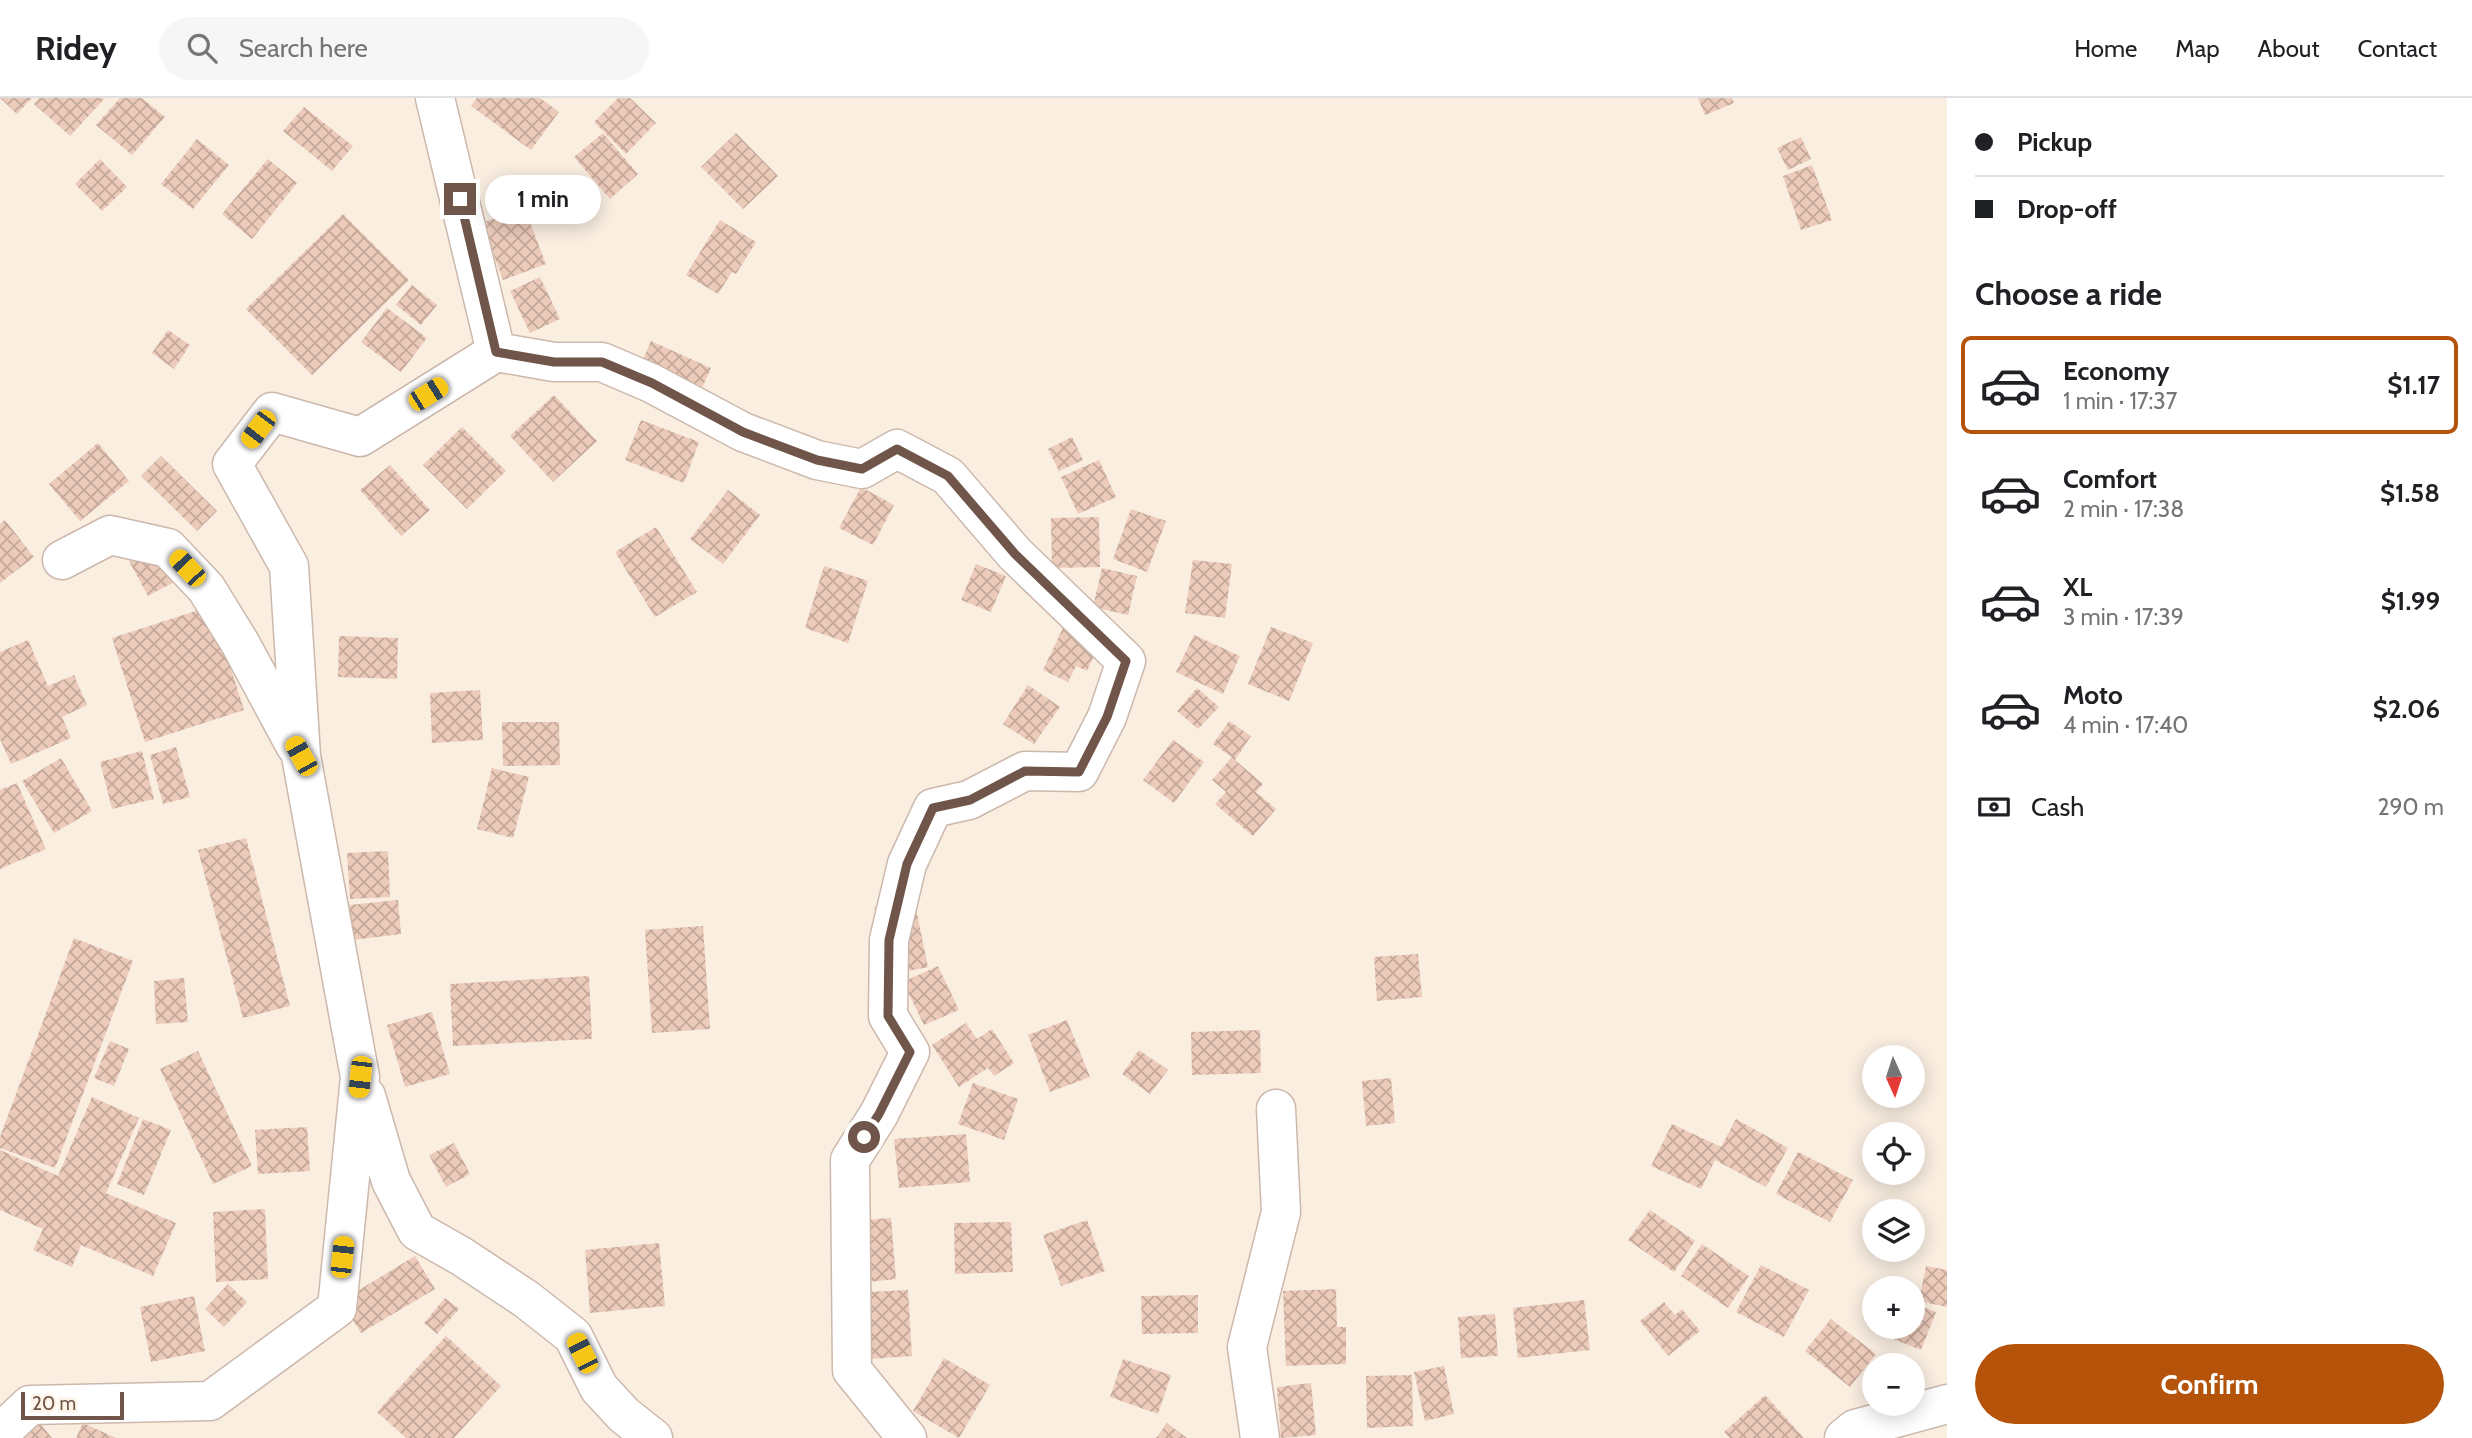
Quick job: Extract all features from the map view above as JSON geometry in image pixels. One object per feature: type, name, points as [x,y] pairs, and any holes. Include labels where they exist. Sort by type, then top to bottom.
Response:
[{"type":"street","points":[[435,98],[496,352]]},
{"type":"street","points":[[653,1438],[624,1415],[598,1388],[573,1336],[526,1299],[461,1255],[417,1231],[391,1181],[360,1077],[301,756],[289,566],[232,464],[271,412],[360,436],[496,352],[554,362],[602,362],[652,383],[743,432],[817,460],[862,469],[897,449],[948,476],[1015,554],[1126,661],[1107,717],[1079,772],[1025,771],[970,800],[933,808],[907,864],[889,940],[888,1016],[910,1052],[879,1114],[850,1160],[849,1238],[852,1370],[906,1438]]},
{"type":"street","points":[[62,560],[110,535],[168,548],[206,588],[240,643],[301,756]]},
{"type":"street","points":[[0,1433],[30,1405],[210,1401],[337,1308],[360,1077]]},
{"type":"street","points":[[1260,1438],[1247,1347],[1281,1212],[1276,1109]]},
{"type":"street","points":[[1849,1433],[1947,1404]]},
{"type":"street","points":[[1849,1433],[1898,1438]]},
{"type":"building","points":[[0,98],[32,98],[17,114]]},
{"type":"building","points":[[39,98],[105,98],[70,136],[34,104]]},
{"type":"building","points":[[120,98],[142,98],[165,117],[132,155],[96,125]]},
{"type":"building","points":[[477,98],[540,98],[559,112],[531,150],[471,106]]},
{"type":"building","points":[[618,98],[630,98],[656,123],[626,154],[594,122]]},
{"type":"building","points":[[1698,98],[1732,98],[1734,103],[1705,115]]},
{"type":"building","points":[[304,107],[353,146],[332,171],[283,131]]},
{"type":"building","points":[[603,133],[638,174],[610,199],[574,157]]},
{"type":"building","points":[[736,133],[778,176],[743,209],[701,167]]},
{"type":"building","points":[[1801,137],[1811,159],[1788,170],[1777,148]]},
{"type":"building","points":[[197,139],[229,165],[193,209],[161,184]]},
{"type":"building","points":[[100,159],[127,187],[102,211],[75,184]]},
{"type":"building","points":[[268,159],[297,183],[252,239],[222,214]]},
{"type":"building","points":[[1812,165],[1832,220],[1801,230],[1783,176]]},
{"type":"building","points":[[524,207],[546,264],[503,280],[482,223]]},
{"type":"building","points":[[343,214],[409,280],[312,375],[246,309]]},
{"type":"building","points":[[720,220],[756,242],[736,274],[732,272],[718,294],[686,275]]},
{"type":"building","points":[[540,277],[560,319],[530,333],[510,291]]},
{"type":"building","points":[[412,285],[437,305],[421,325],[396,305]]},
{"type":"building","points":[[387,308],[427,338],[401,372],[361,342]]},
{"type":"building","points":[[168,330],[190,345],[174,369],[152,353]]},
{"type":"building","points":[[651,341],[711,368],[697,399],[637,373]]},
{"type":"building","points":[[554,395],[597,441],[553,482],[510,436]]},
{"type":"building","points":[[641,420],[699,442],[684,483],[625,460]]},
{"type":"building","points":[[462,427],[506,471],[467,509],[423,465]]},
{"type":"building","points":[[1072,437],[1083,460],[1059,471],[1048,449]]},
{"type":"building","points":[[98,443],[129,481],[80,521],[49,484]]},
{"type":"building","points":[[161,456],[217,511],[197,531],[141,476]]},
{"type":"building","points":[[1099,460],[1116,497],[1078,514],[1061,477]]},
{"type":"building","points":[[390,465],[430,510],[401,536],[360,490]]},
{"type":"building","points":[[861,487],[894,505],[873,545],[839,528]]},
{"type":"building","points":[[728,490],[760,515],[723,564],[690,539]]},
{"type":"building","points":[[1131,509],[1166,521],[1147,572],[1113,559]]},
{"type":"building","points":[[1099,517],[1100,567],[1052,568],[1051,518]]},
{"type":"building","points":[[5,520],[34,557],[0,583],[0,524]]},
{"type":"building","points":[[656,527],[697,592],[655,617],[615,552]]},
{"type":"building","points":[[157,546],[176,581],[148,596],[129,561]]},
{"type":"building","points":[[1193,560],[1232,564],[1225,618],[1185,613]]},
{"type":"building","points":[[976,564],[1006,576],[991,612],[961,600]]},
{"type":"building","points":[[824,566],[868,581],[848,643],[805,628]]},
{"type":"building","points":[[1102,568],[1137,576],[1128,615],[1093,607]]},
{"type":"building","points":[[211,606],[244,710],[145,742],[112,638]]},
{"type":"building","points":[[1070,613],[1106,630],[1087,671],[1076,666],[1068,682],[1043,670]]},
{"type":"building","points":[[1271,627],[1313,643],[1289,701],[1248,684]]},
{"type":"building","points":[[1194,635],[1240,656],[1223,694],[1176,672]]},
{"type":"building","points":[[339,636],[398,638],[397,679],[338,677]]},
{"type":"building","points":[[28,640],[48,686],[74,675],[87,705],[62,717],[71,738],[11,764],[0,739],[0,652]]},
{"type":"building","points":[[1028,685],[1060,707],[1034,744],[1003,724]]},
{"type":"building","points":[[1197,688],[1219,707],[1198,729],[1177,711]]},
{"type":"building","points":[[480,690],[483,740],[432,743],[430,693]]},
{"type":"building","points":[[1229,721],[1251,736],[1235,760],[1263,784],[1256,792],[1276,809],[1253,836],[1215,804],[1226,792],[1212,780],[1232,757],[1213,744]]},
{"type":"building","points":[[502,722],[559,722],[560,765],[503,766]]},
{"type":"building","points":[[1173,740],[1204,762],[1174,803],[1143,780]]},
{"type":"building","points":[[176,747],[190,797],[163,804],[150,755]]},
{"type":"building","points":[[142,751],[154,799],[112,809],[100,762]]},
{"type":"building","points":[[61,758],[92,811],[54,833],[22,781]]},
{"type":"building","points":[[492,768],[529,777],[513,838],[477,829]]},
{"type":"building","points":[[17,783],[46,849],[0,869],[0,790]]},
{"type":"building","points":[[246,838],[290,1006],[243,1018],[198,850]]},
{"type":"building","points":[[388,851],[390,897],[350,899],[347,853]]},
{"type":"building","points":[[914,899],[928,967],[888,975],[874,907]]},
{"type":"building","points":[[398,900],[401,934],[353,940],[349,905]]},
{"type":"building","points":[[703,926],[710,1029],[652,1033],[645,930]]},
{"type":"building","points":[[74,938],[133,961],[55,1168],[0,1148],[0,1137]]},
{"type":"building","points":[[1418,954],[1422,997],[1377,1001],[1374,957]]},
{"type":"building","points":[[938,966],[959,1010],[924,1025],[903,982]]},
{"type":"building","points":[[589,976],[592,1039],[453,1046],[450,984]]},
{"type":"building","points":[[184,978],[188,1022],[156,1024],[154,981]]},
{"type":"building","points":[[432,1012],[450,1074],[405,1087],[387,1025]]},
{"type":"building","points":[[1067,1020],[1090,1077],[1050,1092],[1028,1035]]},
{"type":"building","points":[[966,1023],[977,1039],[992,1029],[1014,1063],[994,1076],[988,1068],[959,1087],[932,1045]]},
{"type":"building","points":[[1260,1030],[1261,1073],[1192,1075],[1191,1032]]},
{"type":"building","points":[[110,1041],[129,1049],[114,1086],[94,1078]]},
{"type":"building","points":[[1139,1050],[1168,1070],[1150,1094],[1122,1074]]},
{"type":"building","points":[[198,1051],[252,1166],[213,1184],[160,1069]]},
{"type":"building","points":[[1391,1078],[1395,1123],[1366,1126],[1362,1081]]},
{"type":"building","points":[[973,1083],[1018,1099],[1004,1140],[958,1124]]},
{"type":"building","points":[[92,1097],[139,1118],[106,1193],[176,1223],[153,1276],[81,1245],[72,1267],[33,1250],[43,1229],[0,1210],[0,1150],[58,1176]]},
{"type":"building","points":[[143,1119],[171,1130],[144,1195],[117,1184]]},
{"type":"building","points":[[1736,1119],[1788,1148],[1766,1187],[1715,1160],[1701,1189],[1651,1166],[1672,1124],[1721,1147]]},
{"type":"building","points":[[307,1127],[310,1171],[258,1174],[255,1130]]},
{"type":"building","points":[[966,1134],[970,1182],[899,1188],[894,1139]]},
{"type":"building","points":[[454,1143],[470,1174],[446,1187],[429,1155]]},
{"type":"building","points":[[1798,1152],[1853,1180],[1830,1222],[1776,1194]]},
{"type":"building","points":[[265,1209],[268,1279],[216,1282],[213,1212]]},
{"type":"building","points":[[1650,1210],[1695,1241],[1674,1272],[1628,1240]]},
{"type":"building","points":[[891,1218],[896,1279],[869,1282],[863,1220]]},
{"type":"building","points":[[1087,1220],[1105,1271],[1061,1286],[1043,1235]]},
{"type":"building","points":[[1011,1222],[1013,1272],[955,1274],[954,1223]]},
{"type":"building","points":[[659,1243],[665,1306],[590,1313],[585,1250]]},
{"type":"building","points":[[1702,1244],[1749,1276],[1728,1308],[1681,1276]]},
{"type":"building","points":[[415,1256],[435,1289],[361,1333],[341,1301]]},
{"type":"building","points":[[1761,1265],[1809,1290],[1784,1337],[1736,1312]]},
{"type":"building","points":[[1926,1266],[1947,1270],[1947,1307],[1925,1302]]},
{"type":"building","points":[[228,1284],[247,1302],[224,1327],[205,1309]]},
{"type":"building","points":[[1336,1289],[1337,1327],[1346,1327],[1346,1364],[1286,1366],[1283,1291]]},
{"type":"building","points":[[908,1290],[912,1356],[871,1359],[867,1292]]},
{"type":"building","points":[[1198,1295],[1198,1333],[1142,1334],[1141,1296]]},
{"type":"building","points":[[194,1296],[205,1351],[151,1362],[140,1307]]},
{"type":"building","points":[[445,1298],[459,1309],[437,1334],[424,1323]]},
{"type":"building","points":[[1584,1300],[1590,1350],[1518,1358],[1513,1308]]},
{"type":"building","points":[[1664,1302],[1675,1315],[1682,1309],[1700,1331],[1668,1356],[1640,1321]]},
{"type":"building","points":[[1925,1308],[1936,1312],[1921,1350],[1894,1339],[1925,1339]]},
{"type":"building","points":[[1495,1314],[1498,1356],[1461,1358],[1458,1317]]},
{"type":"building","points":[[1831,1319],[1875,1353],[1862,1353],[1862,1372],[1850,1387],[1805,1351]]},
{"type":"building","points":[[446,1336],[501,1386],[454,1438],[406,1438],[377,1412]]},
{"type":"building","points":[[944,1358],[990,1385],[959,1438],[913,1411]]},
{"type":"building","points":[[1123,1359],[1171,1375],[1158,1414],[1110,1397]]},
{"type":"building","points":[[1444,1366],[1454,1414],[1425,1421],[1414,1372]]},
{"type":"building","points":[[1412,1375],[1413,1426],[1367,1428],[1366,1376]]},
{"type":"building","points":[[1311,1383],[1316,1435],[1281,1438],[1277,1387]]},
{"type":"building","points":[[1765,1395],[1804,1438],[1730,1438],[1724,1432]]},
{"type":"building","points":[[32,1414],[52,1438],[4,1438]]},
{"type":"building","points":[[83,1423],[116,1438],[76,1438]]},
{"type":"building","points":[[1167,1423],[1187,1438],[1156,1438]]},
{"type":"route","points":[[460,199],[496,352],[554,362],[602,362],[652,383],[743,432],[817,460],[862,469],[897,449],[948,476],[1015,554],[1126,661],[1107,717],[1079,772],[1025,771],[970,800],[933,808],[907,864],[889,940],[888,1016],[910,1052],[879,1114],[864,1137]]}]
